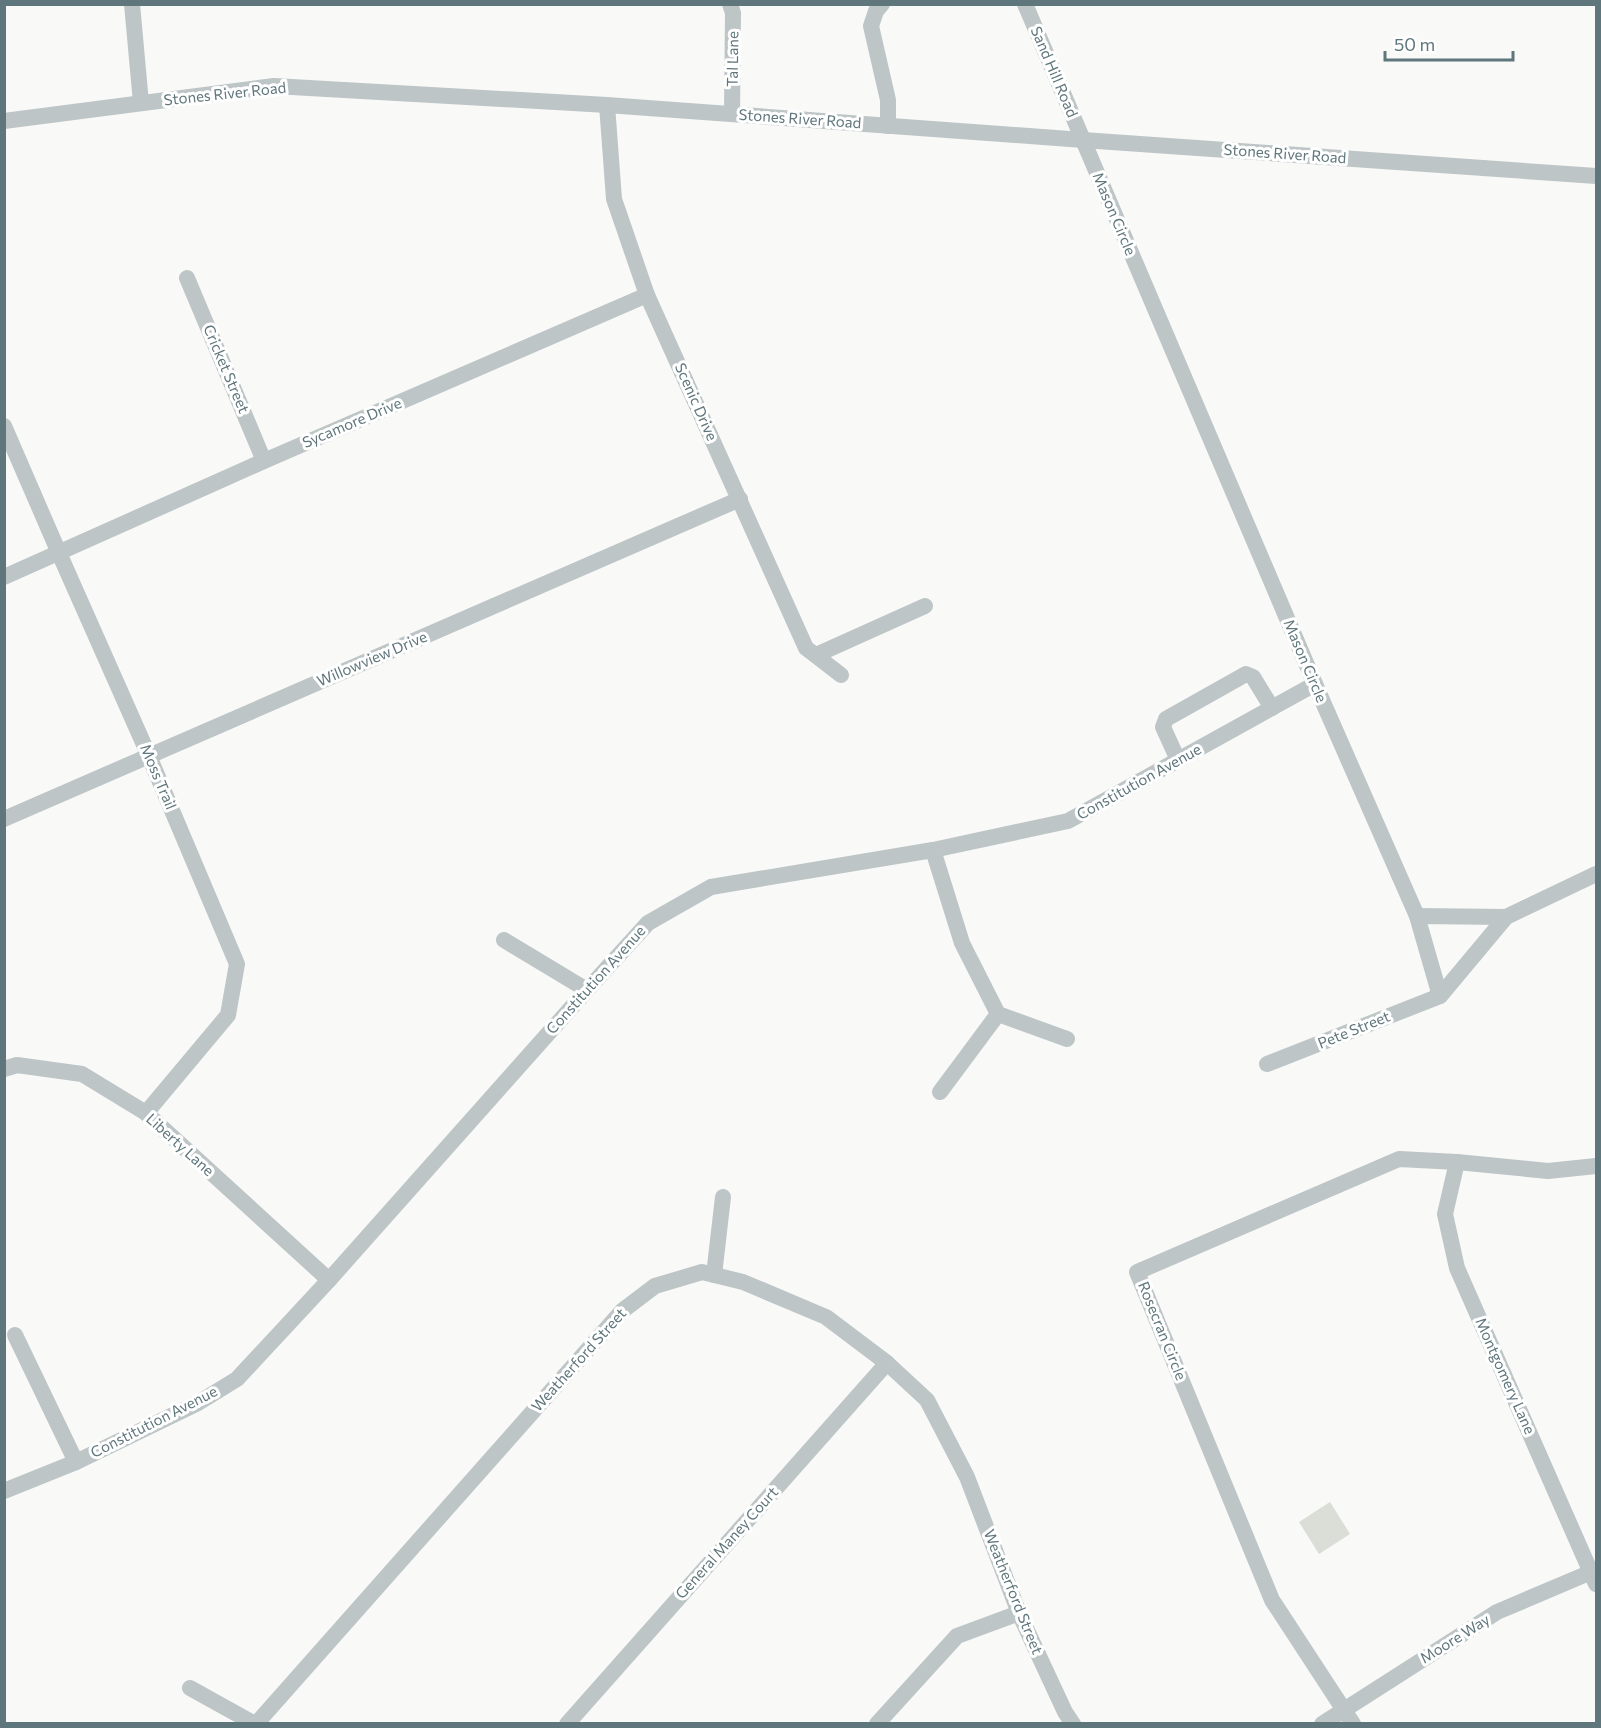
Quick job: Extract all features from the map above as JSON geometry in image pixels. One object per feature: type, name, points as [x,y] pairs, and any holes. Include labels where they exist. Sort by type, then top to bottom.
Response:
[{"type":"street","points":[[132,4],[141,103]]},
{"type":"street","name":"Tal Lane","points":[[730,4],[734,13],[732,114]]},
{"type":"street","points":[[882,4],[876,11],[871,26],[888,100],[888,126]]},
{"type":"street","name":"Sand Hill Road","points":[[1025,4],[1083,140]]},
{"type":"street","name":"Stones River Road","points":[[4,121],[274,86],[607,105],[1596,176]]},
{"type":"street","name":"Scenic Drive","points":[[607,105],[614,199],[647,295],[806,648],[841,675]]},
{"type":"street","name":"Mason Circle","points":[[1083,140],[1315,684],[1417,916],[1440,996]]},
{"type":"street","name":"Cricket Street","points":[[187,278],[264,461]]},
{"type":"street","name":"Sycamore Drive","points":[[4,577],[264,461],[647,295]]},
{"type":"street","name":"Moss Trail","points":[[4,426],[149,756],[237,964],[228,1015],[146,1113]]},
{"type":"street","name":"Willowview Drive","points":[[4,819],[740,500]]},
{"type":"street","points":[[816,656],[926,606]]},
{"type":"street","points":[[1178,760],[1163,727],[1166,719],[1246,674],[1253,677],[1272,708]]},
{"type":"street","name":"Constitution Avenue","points":[[4,1491],[76,1462],[198,1403],[237,1379],[329,1280],[648,923],[711,887],[933,850],[1068,822],[1315,684]]},
{"type":"street","points":[[933,850],[962,943],[998,1014],[1067,1039]]},
{"type":"street","points":[[1440,996],[1506,917],[1596,874]]},
{"type":"street","points":[[1417,916],[1506,917]]},
{"type":"street","points":[[504,939],[587,990]]},
{"type":"street","name":"Pete Street","points":[[1267,1064],[1440,996]]},
{"type":"street","points":[[940,1092],[998,1014]]},
{"type":"street","name":"Liberty Lane","points":[[4,1069],[17,1065],[82,1074],[146,1113],[329,1280]]},
{"type":"street","name":"Rosecran Circle","points":[[1349,1717],[1272,1600],[1137,1272],[1400,1159],[1548,1171],[1596,1166]]},
{"type":"street","name":"Montgomery Lane","points":[[1457,1162],[1445,1215],[1457,1268],[1595,1576]]},
{"type":"street","points":[[714,1275],[723,1197]]},
{"type":"street","name":"Weatherford Street","points":[[255,1724],[622,1311],[655,1286],[702,1272],[743,1282],[826,1317],[887,1363],[927,1400],[968,1477],[1019,1613],[1065,1712],[1073,1724]]},
{"type":"street","points":[[15,1335],[76,1462]]},
{"type":"street","name":"General Maney Court","points":[[567,1724],[887,1363]]},
{"type":"street","name":"Moore Way","points":[[1322,1724],[1349,1717],[1497,1612],[1595,1576]]},
{"type":"street","points":[[877,1724],[957,1636],[1019,1613]]},
{"type":"street","points":[[190,1688],[255,1724]]},
{"type":"shaded area","points":[[1330,1502],[1350,1534],[1319,1554],[1299,1522]]}]
